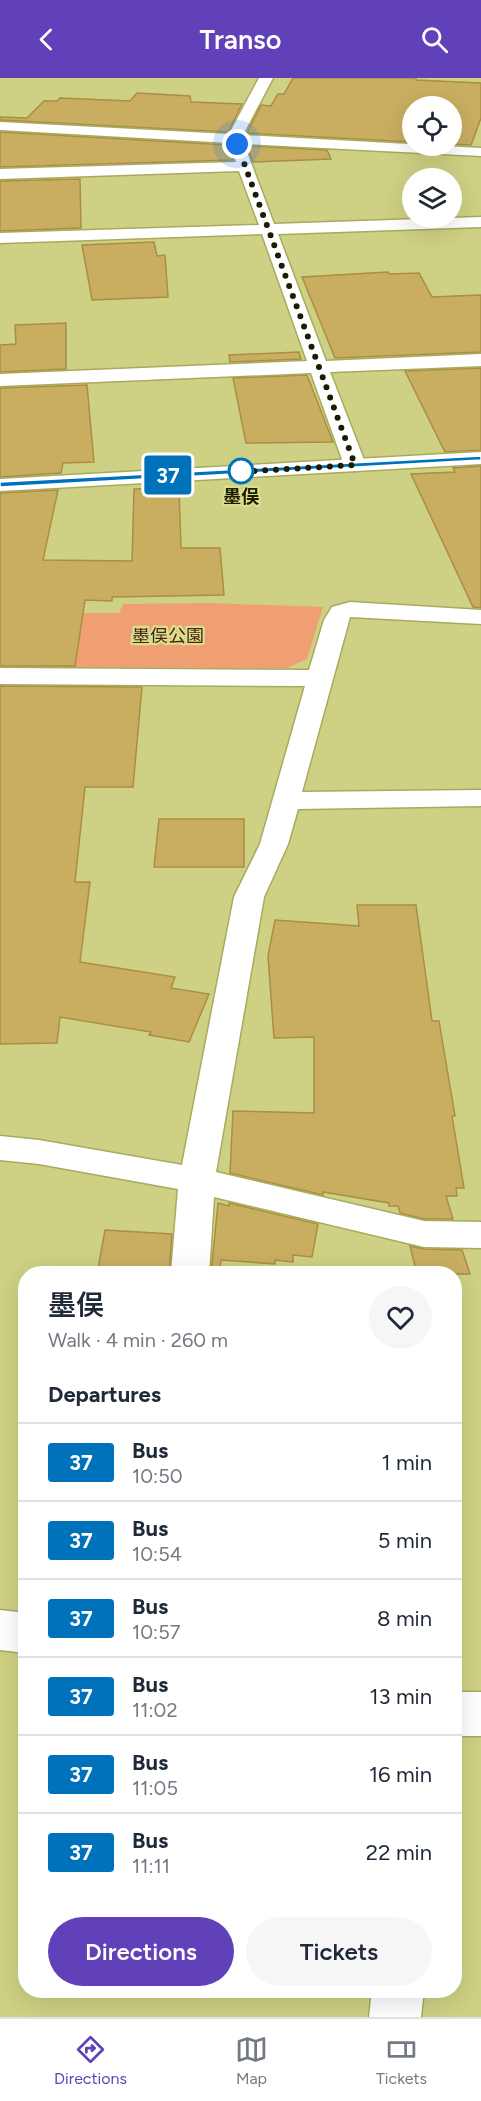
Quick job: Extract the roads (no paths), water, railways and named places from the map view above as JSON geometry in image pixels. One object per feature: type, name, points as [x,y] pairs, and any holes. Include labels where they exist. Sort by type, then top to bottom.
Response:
[{"type":"street","points":[[266,78],[236,132],[237,139],[355,465]]},
{"type":"street","points":[[0,126],[481,152]]},
{"type":"street","points":[[0,174],[245,166]]},
{"type":"street","points":[[0,238],[481,222]]},
{"type":"street","points":[[0,380],[481,360]]},
{"type":"street","points":[[0,484],[481,458]]},
{"type":"street","points":[[191,1266],[196,1180],[249,897],[274,844],[336,620],[342,612],[350,609],[481,616]]},
{"type":"street","points":[[0,676],[320,678]]},
{"type":"street","points":[[285,801],[481,798]]},
{"type":"street","points":[[0,1148],[39,1152],[196,1180],[423,1234],[481,1235]]},
{"type":"street","points":[[0,1630],[18,1632]]},
{"type":"street","points":[[462,1714],[481,1714]]},
{"type":"street","points":[[395,2017],[397,1998]]},
{"type":"place","name":"墨俣","points":[[241,471]]},
{"type":"park label","name":"墨俣公園","points":[[168,636]]}]
